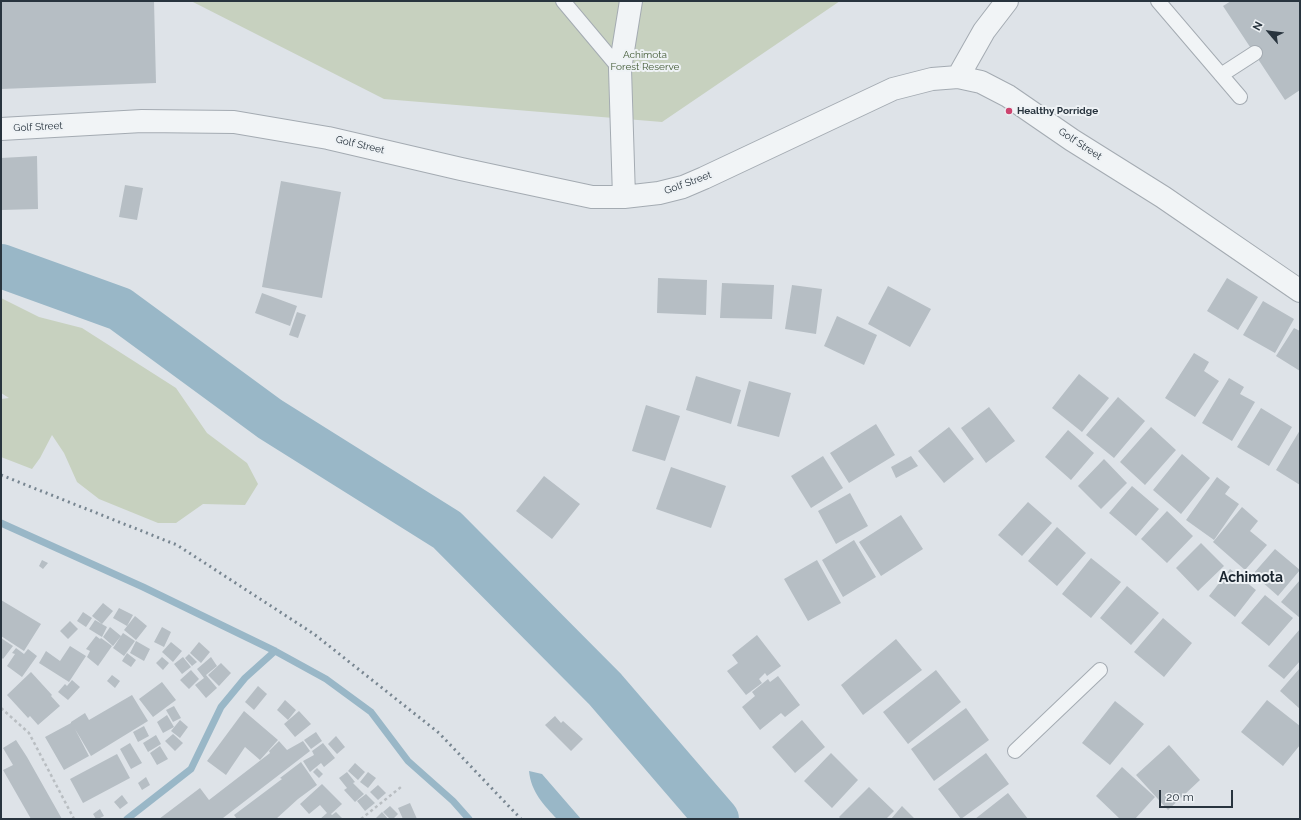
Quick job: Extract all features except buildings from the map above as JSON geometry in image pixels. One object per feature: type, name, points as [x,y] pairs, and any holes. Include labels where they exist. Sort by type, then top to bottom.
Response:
[{"type":"street","points":[[624,197],[620,69],[631,1]]},
{"type":"street","points":[[958,77],[984,31],[1007,1]]},
{"type":"street","name":"Golf Street","points":[[1,129],[142,121],[234,122],[328,138],[462,169],[592,196],[624,197],[659,193],[683,187],[892,89],[932,79],[958,77],[981,82],[1008,96],[1072,140],[1163,197],[1300,291]]},
{"type":"lane","points":[[563,1],[620,69]]},
{"type":"lane","points":[[1158,1],[1240,97]]},
{"type":"lane","points":[[1221,75],[1255,53]]},
{"type":"lane","points":[[1015,751],[1100,670]]},
{"type":"path","points":[[1,708],[29,733],[74,819]]},
{"type":"path","points":[[361,819],[401,786]]},
{"type":"green space","name":"Achimota Forest Reserve","points":[[191,1],[840,1],[662,122],[384,99]]},
{"type":"green space","points":[[1,298],[39,317],[82,328],[176,388],[207,433],[247,463],[258,484],[245,505],[203,504],[176,523],[158,523],[99,499],[77,482],[64,453],[52,435],[40,458],[32,469],[1,457],[1,399],[9,398],[1,393]]},
{"type":"water","points":[[529,771],[542,774],[581,819],[557,819],[535,792],[530,779]]},
{"type":"waterway","points":[[1,266],[120,309],[270,419],[447,530],[605,689],[717,819]]},
{"type":"waterway","points":[[1,523],[143,587],[275,651],[326,679],[371,712],[408,761],[453,801],[469,819]]},
{"type":"waterway","points":[[127,819],[191,769],[221,707],[245,678],[275,651]]},
{"type":"railway","points":[[1,475],[177,545],[314,634],[439,733],[521,819]]},
{"type":"place","name":"Healthy Porridge","points":[[1009,111]]},
{"type":"district","name":"Achimota","points":[[1251,578]]}]
